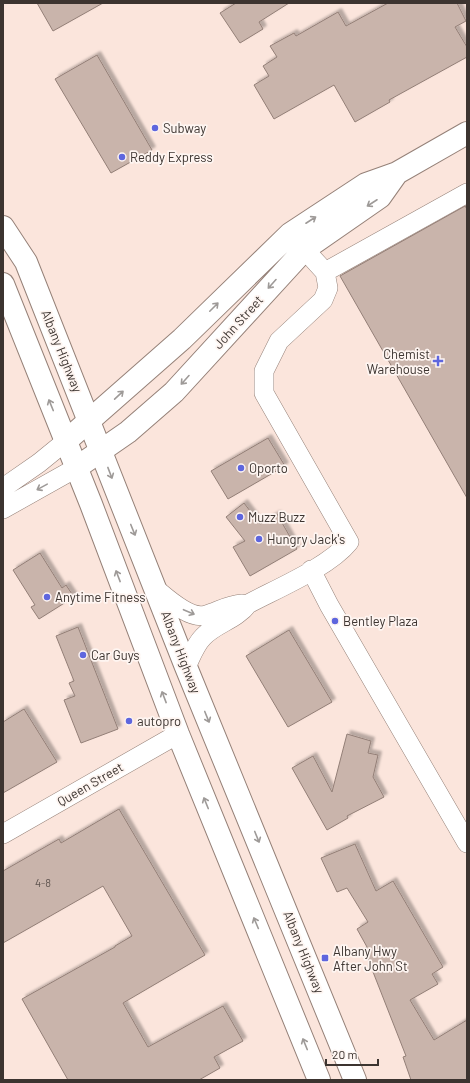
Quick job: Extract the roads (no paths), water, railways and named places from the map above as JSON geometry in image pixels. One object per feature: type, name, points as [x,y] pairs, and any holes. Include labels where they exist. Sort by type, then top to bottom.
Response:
[{"type":"main road","name":"John Street","points":[[66,441],[182,339],[366,184],[397,173],[467,133]]},
{"type":"main road","name":"Albany Highway","points":[[3,227],[26,262],[157,590],[186,667],[355,1080]]},
{"type":"main road","name":"John Street","points":[[76,468],[102,452],[128,432],[174,392],[297,241]]},
{"type":"main road","points":[[3,284],[76,468],[92,504],[178,734],[319,1080]]},
{"type":"street","points":[[325,272],[467,193]]},
{"type":"street","points":[[186,667],[196,645],[202,637],[212,629],[240,614],[248,604],[311,570],[342,551],[349,542],[264,393],[264,371],[279,341],[323,300],[328,288],[325,272],[297,241]]},
{"type":"street","points":[[3,488],[40,463],[66,441]]},
{"type":"street","points":[[3,509],[76,468]]},
{"type":"street","points":[[311,570],[329,605],[467,843]]},
{"type":"street","points":[[157,590],[177,607],[194,614],[204,616],[232,604],[248,604]]},
{"type":"street","name":"Queen Street","points":[[3,834],[178,734]]},
{"type":"place","name":"Subway","points":[[155,128]]},
{"type":"place","name":"Reddy Express","points":[[122,157]]},
{"type":"place","name":"Chemist Warehouse","points":[[438,361]]},
{"type":"place","name":"Oporto","points":[[241,468]]},
{"type":"place","name":"Muzz Buzz","points":[[240,517]]},
{"type":"place","name":"Hungry Jack's","points":[[259,539]]},
{"type":"place","name":"Anytime Fitness","points":[[47,597]]},
{"type":"place","name":"Bentley Plaza","points":[[335,621]]},
{"type":"place","name":"Car Guys","points":[[83,655]]},
{"type":"place","name":"autopro","points":[[129,721]]},
{"type":"place","name":"Albany Hwy After John St","points":[[325,958]]}]
